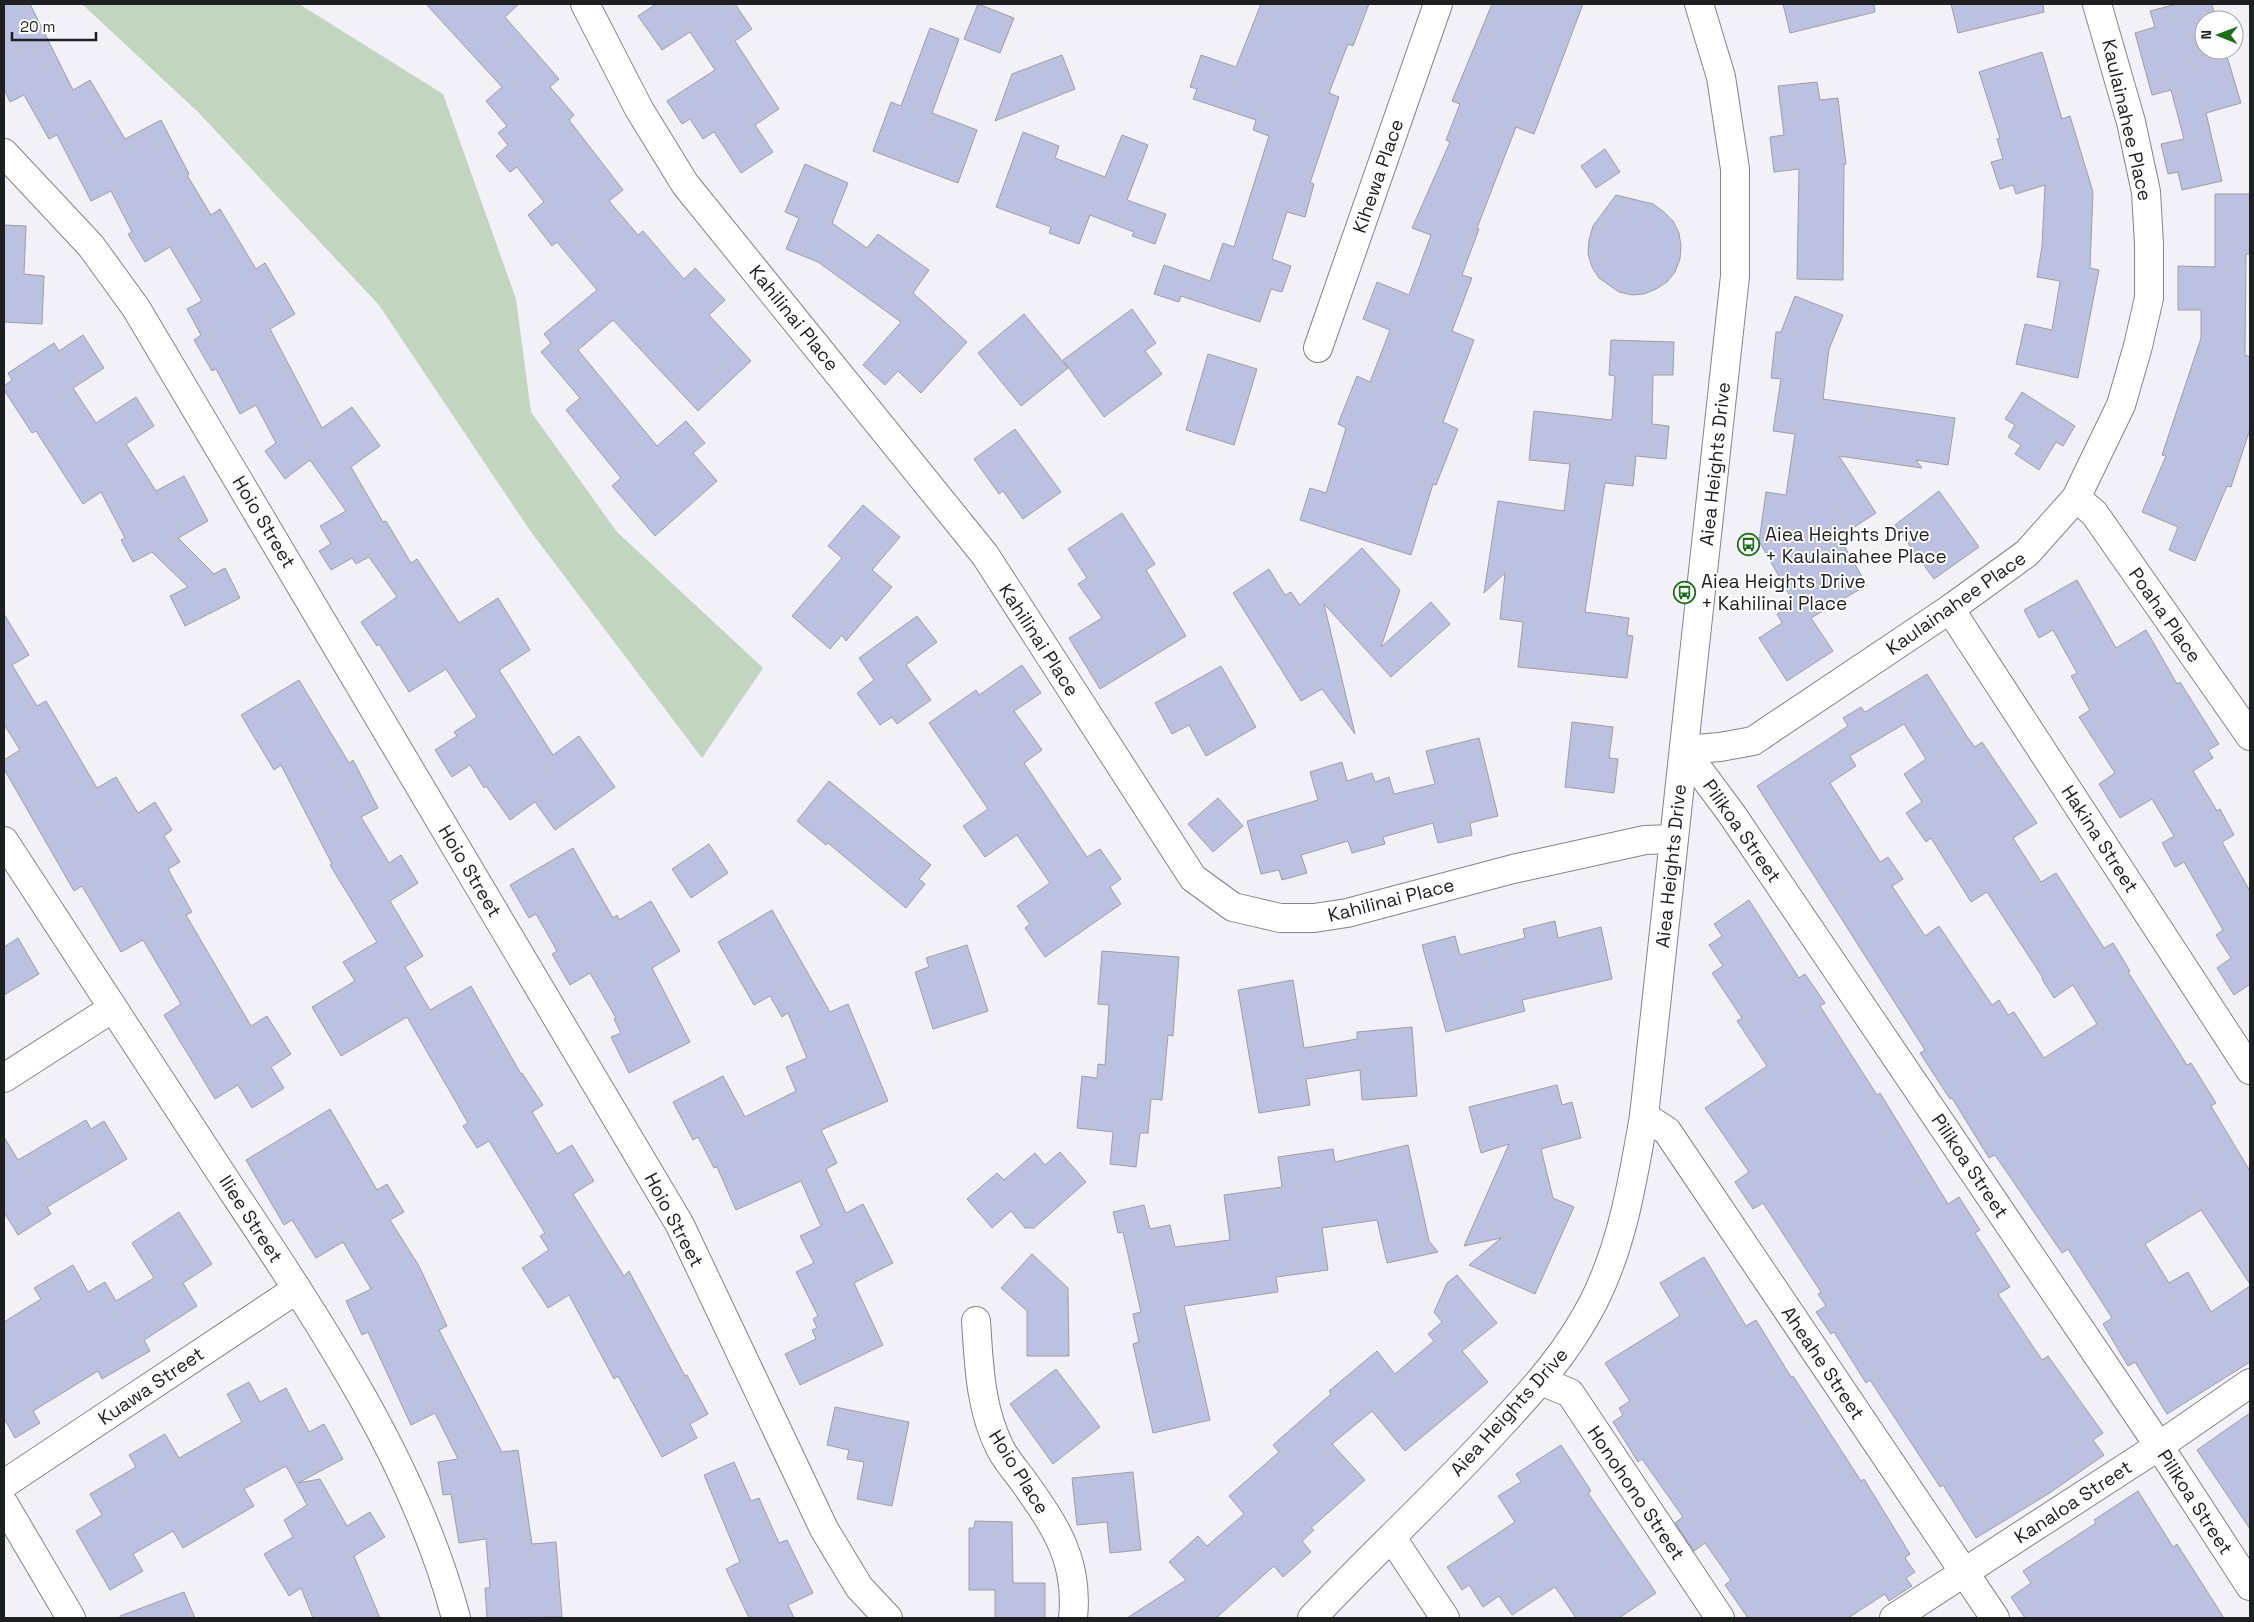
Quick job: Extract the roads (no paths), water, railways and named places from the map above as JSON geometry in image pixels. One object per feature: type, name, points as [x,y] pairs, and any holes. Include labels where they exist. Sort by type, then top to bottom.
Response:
[{"type":"street","name":"Kahilinai Place","points":[[585,4],[639,109],[685,184],[985,555],[1193,878],[1233,908],[1280,918],[1314,918],[1347,913],[1512,869],[1646,840],[1673,839]]},
{"type":"street","name":"Kihewa Place","points":[[1318,348],[1438,4]]},
{"type":"street","name":"Aiea Heights Drive","points":[[1312,1618],[1479,1448],[1541,1381],[1573,1340],[1595,1299],[1615,1250],[1628,1203],[1644,1116],[1735,276],[1735,169],[1721,77],[1699,4]]},
{"type":"street","name":"Kaulainahee Place","points":[[1684,750],[1720,747],[1753,741],[1950,609],[2027,553],[2076,498],[2121,405],[2138,346],[2149,298],[2150,244],[2146,192],[2131,122],[2097,4]]},
{"type":"street","name":"Hoio Street","points":[[4,153],[91,246],[136,308],[680,1225],[824,1529],[859,1587],[888,1618]]},
{"type":"street","name":"Poaha Place","points":[[2076,498],[2094,513],[2250,736]]},
{"type":"street","name":"Hakina Street","points":[[1950,609],[2250,1070]]},
{"type":"street","name":"Pilikoa Street","points":[[1684,750],[1732,813],[2159,1446],[2250,1586]]},
{"type":"street","name":"Iliee Street","points":[[4,841],[297,1289],[352,1379],[418,1505],[456,1618]]},
{"type":"street","points":[[4,1078],[113,1008]]},
{"type":"street","name":"Aheahe Street","points":[[1644,1116],[1667,1131],[1995,1618]]},
{"type":"street","name":"Kuawa Street","points":[[4,1484],[297,1289]]},
{"type":"street","name":"Hoio Place","points":[[976,1321],[981,1390],[988,1421],[1000,1450],[1041,1506],[1064,1546],[1074,1575],[1075,1601],[1073,1618]]},
{"type":"street","name":"Honohono Street","points":[[1541,1381],[1570,1394],[1720,1618]]},
{"type":"street","name":"Kanaloa Street","points":[[1894,1618],[2159,1446],[2250,1383]]},
{"type":"street","points":[[4,1504],[71,1618]]},
{"type":"street","points":[[1392,1538],[1445,1618]]},
{"type":"place","name":"Aiea Heights Drive + Kaulainahee Place","points":[[1749,545]]},
{"type":"place","name":"Aiea Heights Drive + Kahilinai Place","points":[[1685,592]]}]
